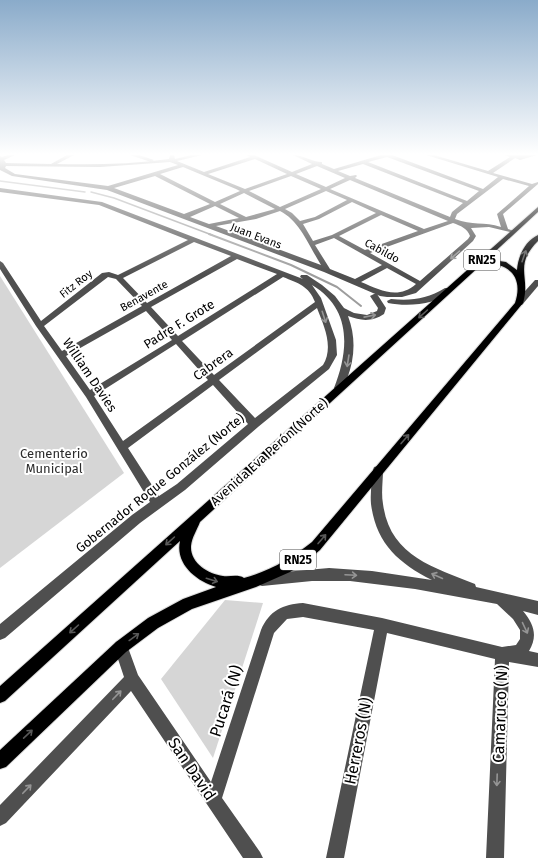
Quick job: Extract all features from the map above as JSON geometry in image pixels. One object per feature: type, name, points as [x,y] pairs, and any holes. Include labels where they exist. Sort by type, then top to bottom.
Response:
[{"type":"main road","name":"Avenida Eva Perón (Norte)","points":[[0,696],[538,209]]},
{"type":"main road","name":"RN25","points":[[0,761],[121,647],[153,623],[188,604],[256,581],[286,568],[302,558],[316,546],[348,510],[378,470],[443,395],[518,303],[522,287],[520,279],[521,262],[526,249],[538,237]]},
{"type":"main road","points":[[480,262],[494,261],[504,264],[515,270],[520,279]]},
{"type":"main road","points":[[198,516],[190,529],[184,549],[190,565],[200,575],[212,581],[228,583],[256,581]]},
{"type":"street","name":"Juan Evans","points":[[42,195],[100,203],[303,282],[314,292],[319,303],[334,352]]},
{"type":"street","name":"Juan Evans","points":[[78,195],[104,199],[297,274],[322,288],[342,310],[350,336],[348,362],[345,375],[339,388]]},
{"type":"street","name":"Juan Evans","points":[[115,195],[275,255],[374,296],[394,301],[420,302],[437,297],[452,288]]},
{"type":"street","name":"Juan Evans","points":[[128,195],[328,270],[383,294],[402,295],[413,291],[420,284]]},
{"type":"street","points":[[196,195],[246,219]]},
{"type":"street","points":[[186,216],[235,195]]},
{"type":"street","points":[[253,195],[290,214],[299,223],[328,270]]},
{"type":"street","points":[[211,225],[246,219],[280,209],[314,195]]},
{"type":"street","points":[[341,195],[425,232]]},
{"type":"street","points":[[395,195],[453,219],[466,226],[471,231],[473,236],[471,240],[420,284]]},
{"type":"street","points":[[447,195],[467,203]]},
{"type":"street","points":[[453,219],[454,213],[478,195]]},
{"type":"street","points":[[489,226],[500,214],[524,195]]},
{"type":"street","points":[[299,223],[317,218],[352,200]]},
{"type":"street","points":[[312,244],[334,236],[381,213]]},
{"type":"street","points":[[500,214],[504,229]]},
{"type":"street","points":[[363,253],[425,232],[453,219],[481,227]]},
{"type":"street","points":[[466,226],[489,226],[512,232]]},
{"type":"street","name":"Cabildo","points":[[334,236],[420,284]]},
{"type":"street","name":"Fitz Roy","points":[[40,326],[104,275],[109,274],[119,277],[192,240]]},
{"type":"street","name":"Benavente","points":[[61,355],[237,256]]},
{"type":"street","name":"William Davies","points":[[0,263],[40,326],[88,395],[157,503]]},
{"type":"street","points":[[356,282],[386,266]]},
{"type":"street","name":"Padre F. Grote","points":[[88,395],[179,340],[283,274]]},
{"type":"street","points":[[119,277],[179,340],[254,424]]},
{"type":"street","points":[[518,303],[538,282]]},
{"type":"street","points":[[342,310],[352,316],[360,318],[378,314],[381,312],[382,308],[374,296]]},
{"type":"street","name":"Cabrera","points":[[122,447],[319,303]]},
{"type":"street","name":"Gobernador Roque González (Norte)","points":[[0,633],[157,503],[181,487],[254,424],[326,367],[334,352]]},
{"type":"street","points":[[378,470],[377,504],[380,522],[399,553],[415,565],[439,577],[500,598],[538,608]]},
{"type":"street","points":[[256,581],[303,575],[359,576],[413,583],[500,598]]},
{"type":"street","name":"Camaruco (N)","points":[[495,858],[502,654],[520,652],[526,644],[528,634],[521,619],[513,609],[500,598]]},
{"type":"street","name":"Pucará (N)","points":[[213,800],[268,630],[278,615],[289,611],[303,610],[382,625]]},
{"type":"street","points":[[382,625],[502,654],[538,660]]},
{"type":"street","name":"Herreros (N)","points":[[335,858],[382,625]]},
{"type":"street","points":[[0,817],[132,679],[121,647]]},
{"type":"street","name":"San David","points":[[132,679],[213,800],[254,858]]},
{"type":"green space","name":"Cementerio Municipal","points":[[0,276],[124,473],[0,568]]},
{"type":"green space","points":[[225,600],[263,603],[213,758],[161,679]]},
{"type":"waterway","points":[[103,195],[212,235]]},
{"type":"waterway","points":[[209,234],[291,265],[337,287],[361,306]]}]
